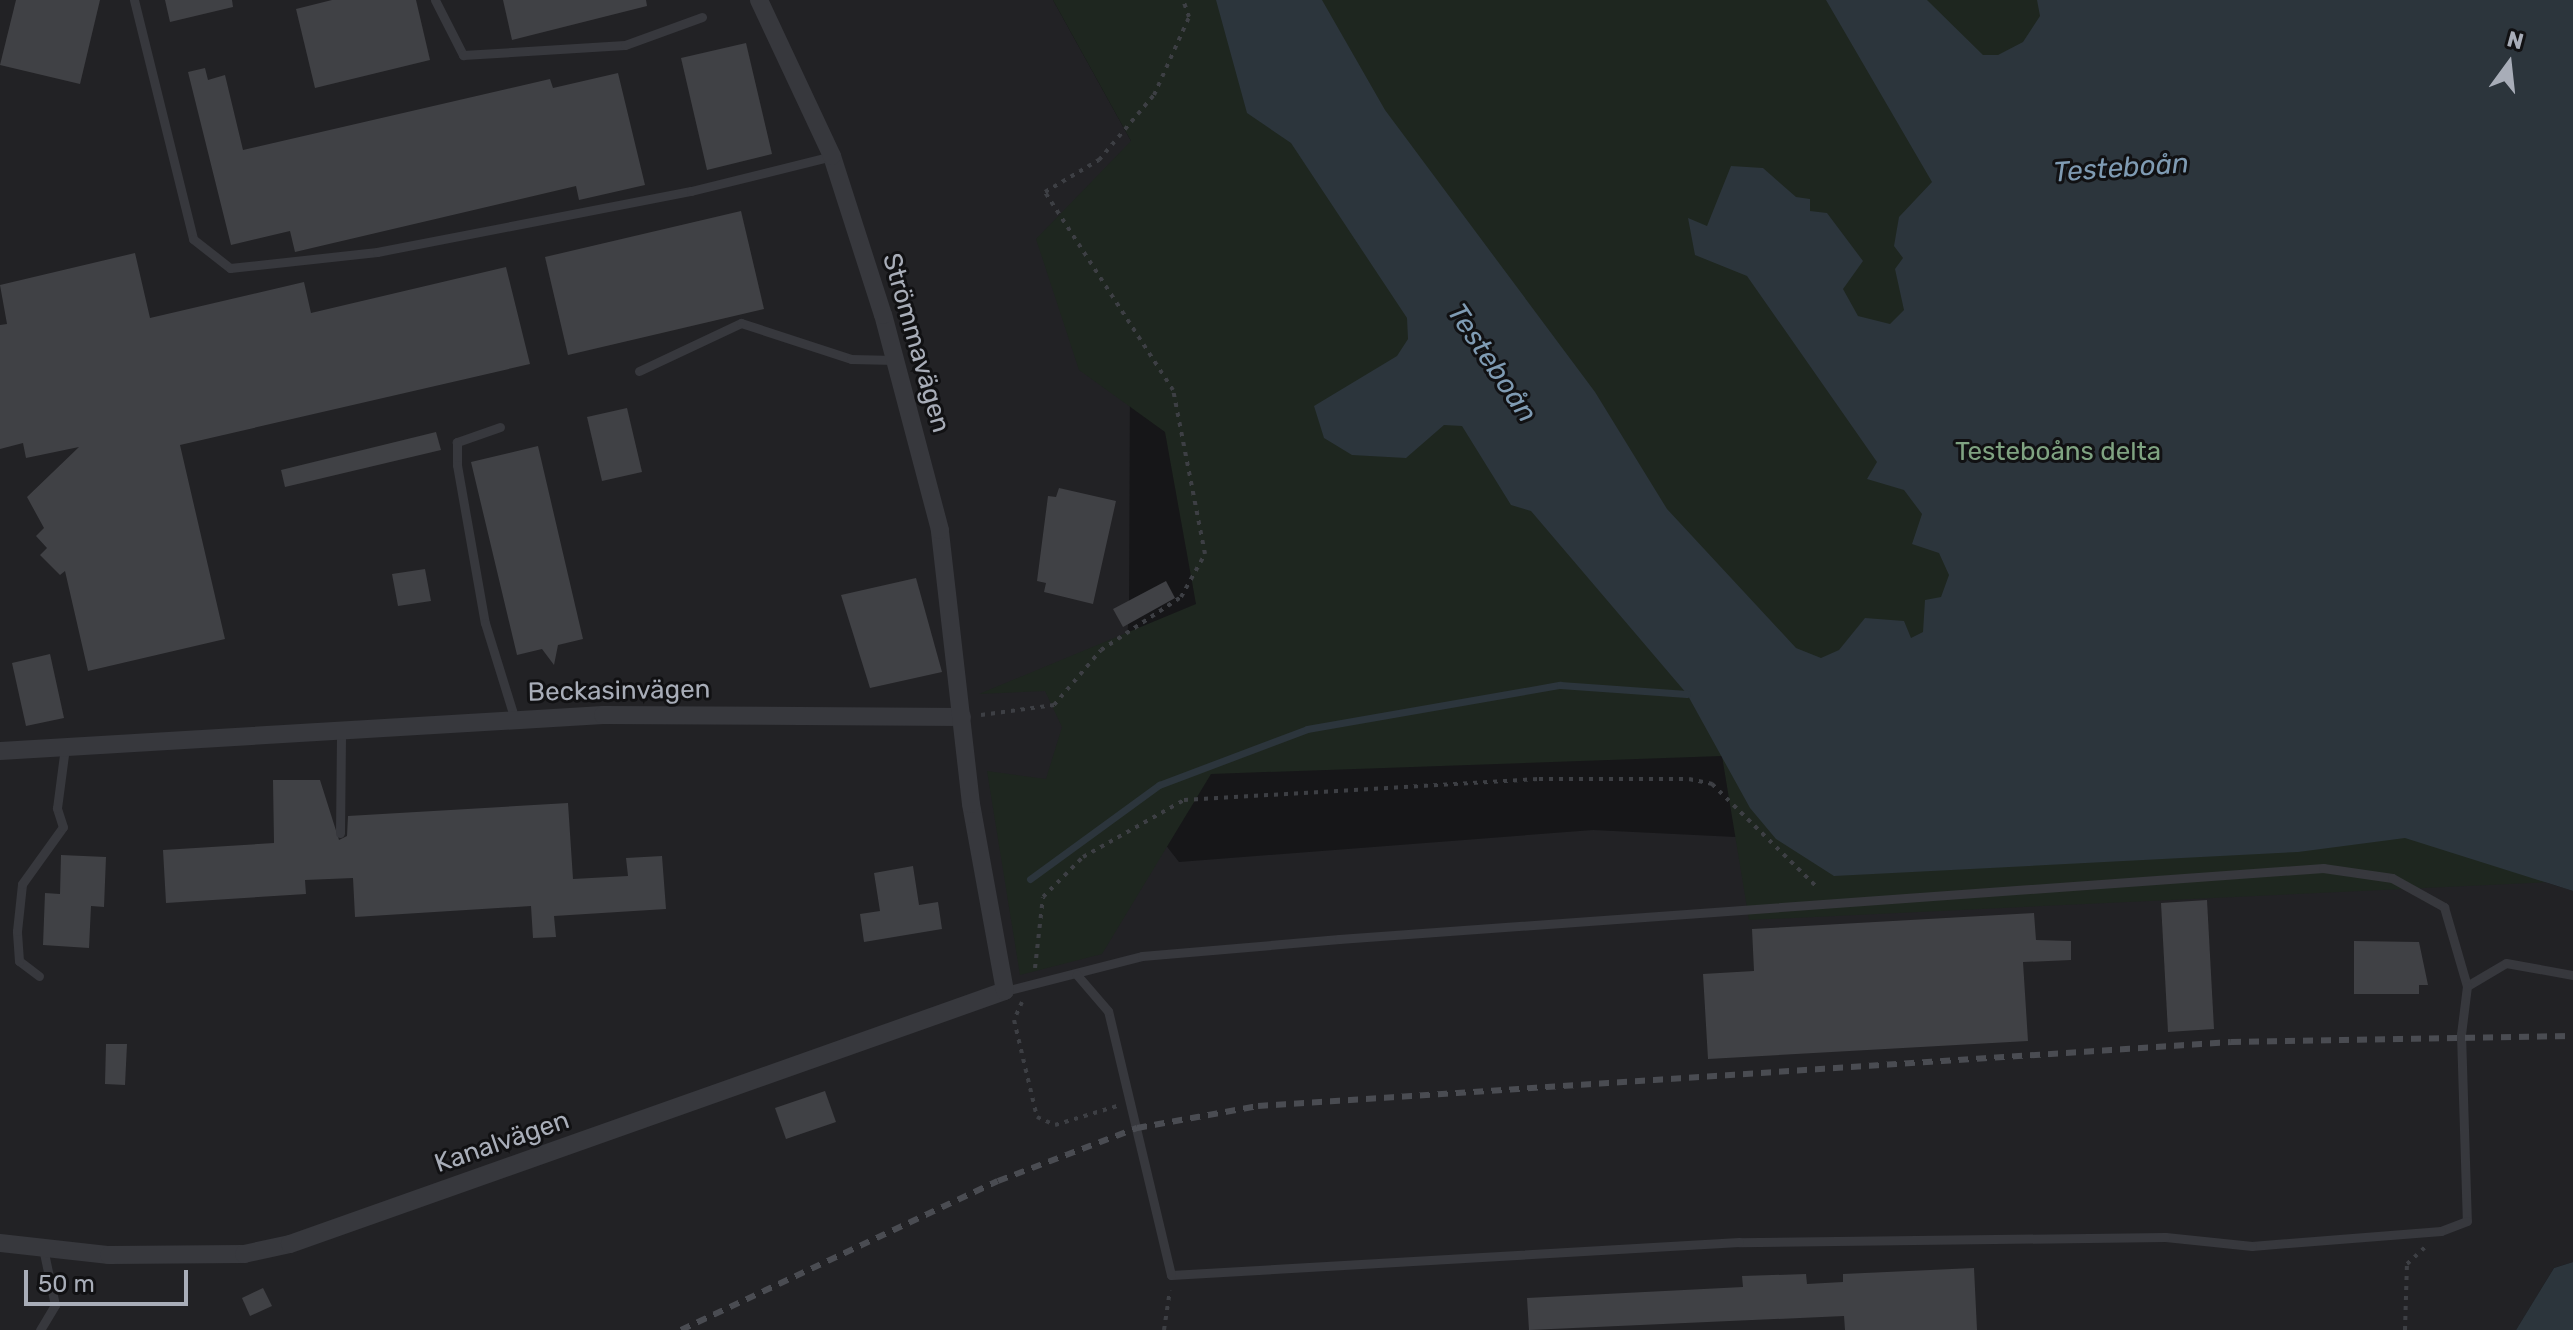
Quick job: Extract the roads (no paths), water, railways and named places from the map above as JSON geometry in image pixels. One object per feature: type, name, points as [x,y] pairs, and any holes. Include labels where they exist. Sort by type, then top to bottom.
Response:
[{"type":"street","name":"Strömmavägen","points":[[759,0],[832,156],[895,360],[940,530],[962,717]]},
{"type":"street","name":"Beckasinvägen","points":[[0,751],[515,720],[962,717]]},
{"type":"street","points":[[962,717],[1005,991]]},
{"type":"street","name":"Kanalvägen","points":[[0,1243],[188,1255],[290,1244],[1005,991]]},
{"type":"lane","points":[[134,0],[193,239],[230,268],[377,252],[832,156]]},
{"type":"lane","points":[[435,0],[463,55],[625,45],[702,17]]},
{"type":"lane","points":[[639,371],[741,323],[851,359],[895,360]]},
{"type":"lane","points":[[500,427],[457,442],[457,465],[485,623],[515,720]]},
{"type":"lane","points":[[340,833],[341,730]]},
{"type":"lane","points":[[39,976],[19,961],[17,931],[22,884],[63,827],[57,808],[65,747]]},
{"type":"lane","points":[[1005,991],[1157,954],[2323,868],[2392,878],[2444,907],[2467,986],[2461,1034],[2467,1221],[2441,1231],[2252,1246],[2165,1237],[1739,1242],[1171,1275],[1108,1011],[1077,975]]},
{"type":"lane","points":[[2467,986],[2506,963],[2573,975]]},
{"type":"lane","points":[[40,1330],[55,1305],[43,1248]]},
{"type":"water","name":"Testeboån","points":[[1216,0],[1322,0],[1385,110],[1595,392],[1667,509],[1796,648],[1821,658],[1839,650],[1865,618],[1904,621],[1911,638],[1923,632],[1925,600],[1941,597],[1949,575],[1939,553],[1912,544],[1922,514],[1904,490],[1867,479],[1877,462],[1747,276],[1695,255],[1688,218],[1707,226],[1731,166],[1763,168],[1796,197],[1810,199],[1810,211],[1827,213],[1863,261],[1843,289],[1858,316],[1890,324],[1904,310],[1895,269],[1903,258],[1894,246],[1899,217],[1932,182],[1826,0],[1927,0],[1983,55],[1998,55],[2023,42],[2040,16],[2037,0],[2573,0],[2573,891],[2405,838],[2298,852],[1834,876],[1776,839],[1750,808],[1687,694],[1531,511],[1511,505],[1462,426],[1444,425],[1406,458],[1352,455],[1324,438],[1314,406],[1397,356],[1408,339],[1407,318],[1291,143],[1247,113]]},
{"type":"water","points":[[2573,1262],[2573,1330],[2516,1330],[2554,1268]]},
{"type":"waterway","points":[[1030,879],[1159,785],[1307,729],[1560,685],[1687,694]]},
{"type":"railway","points":[[681,1330],[998,1181],[1137,1128],[1258,1106],[2231,1042],[2573,1036]]},
{"type":"park label","name":"Testeboåns delta","points":[[2058,452]]}]
